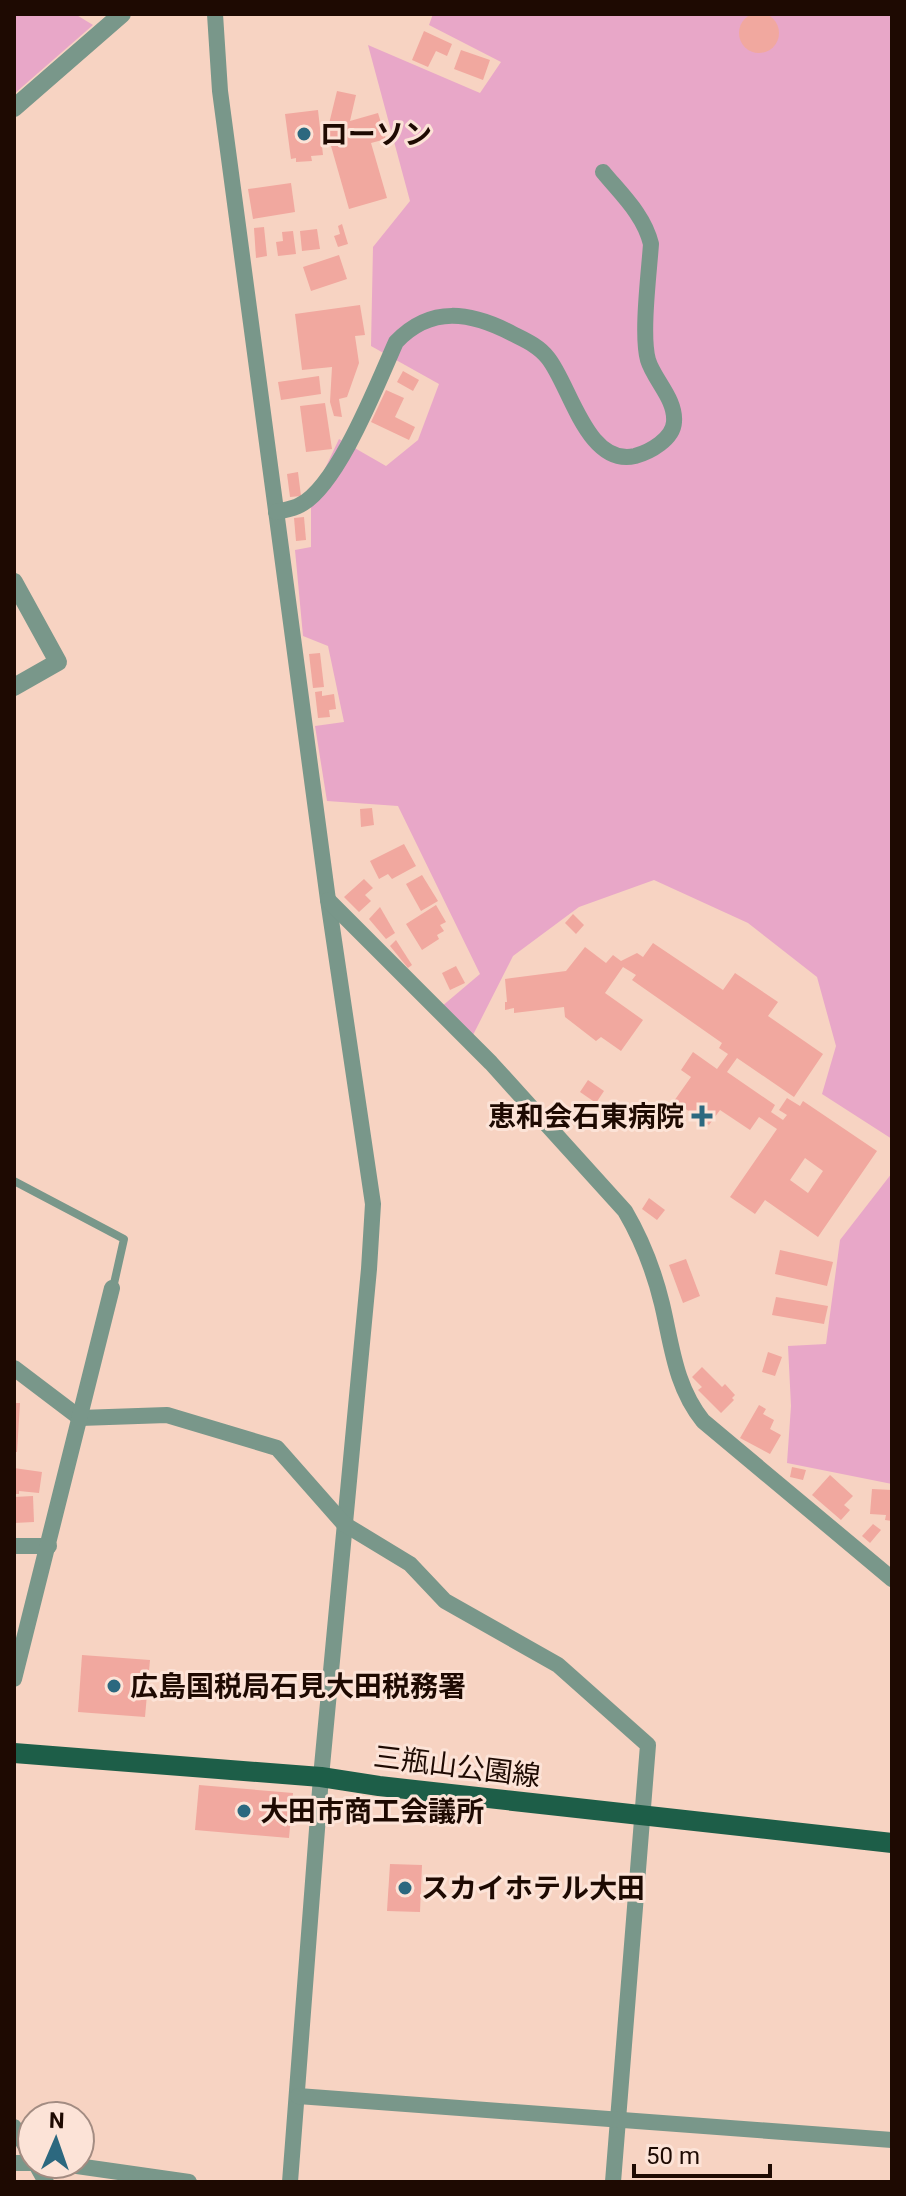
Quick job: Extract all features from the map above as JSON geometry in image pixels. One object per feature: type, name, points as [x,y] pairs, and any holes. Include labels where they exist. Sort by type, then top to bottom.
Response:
[{"type":"main road","name":"三瓶山公園線","points":[[14,1753],[321,1777],[892,1843]]},
{"type":"street","points":[[14,108],[122,14]]},
{"type":"street","points":[[215,14],[220,91],[328,900],[373,1204],[321,1777],[290,2182]]},
{"type":"street","points":[[276,512],[302,505],[333,473],[353,437],[396,342],[407,330],[442,316],[467,315],[494,324],[533,344],[548,358],[590,435],[613,455],[624,458],[645,453],[666,438],[674,425],[674,414],[648,361],[646,341],[651,244],[639,214],[603,172]]},
{"type":"street","points":[[14,582],[58,662],[14,687]]},
{"type":"street","points":[[328,900],[491,1063],[625,1211],[642,1239],[661,1302],[673,1361],[692,1408],[703,1421],[892,1579]]},
{"type":"street","points":[[14,1679],[112,1288]]},
{"type":"street","points":[[14,1368],[80,1418],[167,1415],[277,1448],[344,1524],[410,1564],[445,1601],[558,1665],[648,1745],[613,2182]]},
{"type":"street","points":[[14,1546],[49,1546]]},
{"type":"street","points":[[298,2096],[892,2140]]},
{"type":"street","points":[[96,2169],[189,2182]]},
{"type":"lane","points":[[14,1181],[124,1239],[112,1288]]},
{"type":"shaded area","points":[[14,14],[75,14],[93,25],[14,94]]},
{"type":"shaded area","points":[[433,14],[892,14],[892,1139],[822,1094],[836,1046],[817,977],[748,923],[654,880],[579,907],[513,956],[473,1035],[441,1007],[480,974],[398,806],[327,801],[315,726],[344,722],[328,646],[303,636],[295,550],[311,547],[311,498],[339,439],[386,466],[418,440],[439,384],[371,346],[373,247],[410,201],[368,45],[480,93],[501,62],[429,25]]},
{"type":"shaded area","points":[[892,1173],[892,1484],[787,1463],[791,1406],[788,1346],[826,1344],[840,1240]]},
{"type":"building","points":[[759,13],[773,19],[779,33],[773,47],[759,53],[745,47],[739,33],[745,19]]},
{"type":"building","points":[[424,31],[452,44],[447,56],[436,51],[428,67],[412,60]]},
{"type":"building","points":[[461,50],[490,60],[483,80],[454,69]]},
{"type":"building","points":[[337,91],[356,95],[350,121],[378,113],[386,139],[371,143],[387,198],[349,209],[327,132]]},
{"type":"building","name":"ローソン","points":[[318,110],[323,155],[311,156],[312,161],[296,162],[296,158],[291,159],[285,114]]},
{"type":"building","points":[[291,183],[295,212],[253,219],[248,189]]},
{"type":"building","points":[[342,224],[348,244],[338,247],[334,236],[340,234],[338,226]]},
{"type":"building","points":[[264,227],[267,256],[256,258],[254,228]]},
{"type":"building","points":[[317,229],[320,249],[302,251],[300,231]]},
{"type":"building","points":[[293,231],[296,254],[278,256],[276,242],[283,241],[282,232]]},
{"type":"building","points":[[339,255],[347,279],[311,291],[303,267]]},
{"type":"building","points":[[360,305],[365,335],[355,336],[359,363],[347,397],[339,399],[342,417],[334,416],[330,402],[332,367],[302,370],[295,314]]},
{"type":"building","points":[[403,371],[419,380],[413,391],[397,382]]},
{"type":"building","points":[[319,376],[321,394],[281,400],[278,382]]},
{"type":"building","points":[[386,390],[404,398],[395,417],[415,427],[409,440],[371,422]]},
{"type":"building","points":[[325,403],[332,449],[306,452],[300,406]]},
{"type":"building","points":[[298,472],[301,496],[290,497],[287,474]]},
{"type":"building","points":[[304,517],[306,540],[296,541],[294,518]]},
{"type":"building","points":[[320,653],[324,687],[313,688],[309,654]]},
{"type":"building","points":[[322,691],[322,696],[334,694],[336,709],[329,710],[330,717],[318,718],[315,692]]},
{"type":"building","points":[[372,808],[374,825],[361,827],[360,809]]},
{"type":"building","points":[[404,844],[416,866],[392,879],[388,874],[379,879],[370,861]]},
{"type":"building","points":[[422,875],[438,901],[421,911],[406,884]]},
{"type":"building","points":[[364,879],[373,888],[365,895],[371,901],[359,912],[344,897]]},
{"type":"building","points":[[436,905],[446,922],[440,925],[444,931],[437,935],[439,939],[422,950],[406,924]]},
{"type":"building","points":[[380,907],[395,933],[386,939],[369,919]]},
{"type":"building","points":[[573,914],[584,925],[576,934],[565,923]]},
{"type":"building","points":[[396,940],[412,965],[408,968],[390,946]]},
{"type":"building","points":[[653,943],[723,990],[735,973],[778,1002],[768,1016],[823,1054],[794,1097],[737,1058],[727,1072],[775,1105],[771,1112],[783,1120],[787,1115],[779,1110],[787,1098],[800,1106],[803,1101],[877,1151],[818,1237],[765,1200],[755,1214],[730,1197],[777,1129],[759,1117],[750,1130],[720,1110],[709,1125],[674,1101],[691,1077],[681,1070],[693,1052],[717,1069],[728,1054],[719,1048],[722,1043],[632,980],[636,975],[623,967],[605,993],[643,1020],[621,1051],[601,1037],[596,1041],[565,1017],[564,1007],[514,1013],[514,1008],[505,1010],[505,979],[566,971],[585,947],[606,963],[613,955],[621,961],[637,953],[643,957]],"holes":[[[805,1158],[823,1171],[808,1193],[790,1180]]]},
{"type":"building","points":[[456,966],[465,983],[450,990],[442,973]]},
{"type":"building","points":[[588,1080],[604,1091],[596,1103],[580,1092]]},
{"type":"building","points":[[649,1198],[665,1210],[657,1220],[642,1209]]},
{"type":"building","points":[[780,1250],[833,1262],[827,1286],[775,1274]]},
{"type":"building","points":[[686,1259],[700,1296],[683,1303],[669,1265]]},
{"type":"building","points":[[776,1297],[828,1306],[824,1324],[772,1315]]},
{"type":"building","points":[[768,1352],[782,1357],[775,1376],[762,1372]]},
{"type":"building","points":[[702,1367],[735,1395],[721,1413],[698,1390],[702,1387],[692,1377]]},
{"type":"building","points":[[14,1403],[20,1403],[17,1452],[14,1452]]},
{"type":"building","points":[[759,1405],[766,1409],[763,1414],[774,1420],[770,1429],[781,1435],[770,1454],[740,1438]]},
{"type":"building","points":[[792,1467],[806,1470],[803,1480],[790,1477]]},
{"type":"building","points":[[14,1468],[42,1472],[39,1493],[19,1491],[19,1494],[14,1494]]},
{"type":"building","points":[[830,1475],[853,1496],[844,1505],[850,1510],[841,1520],[812,1495]]},
{"type":"building","points":[[872,1489],[892,1490],[892,1521],[885,1520],[886,1515],[870,1514]]},
{"type":"building","points":[[33,1496],[34,1522],[14,1523],[14,1497]]},
{"type":"building","points":[[873,1524],[881,1530],[870,1543],[862,1536]]},
{"type":"building","name":"広島国税局石見大田税務署","points":[[82,1655],[150,1660],[145,1717],[78,1712]]},
{"type":"building","name":"大田市商工会議所","points":[[199,1785],[293,1793],[289,1838],[195,1830]]},
{"type":"building","name":"スカイホテル大田","points":[[390,1864],[422,1865],[420,1912],[387,1911]]},
{"type":"place","name":"ローソン","points":[[304,134]]},
{"type":"place","name":"恵和会石東病院","points":[[702,1116]]},
{"type":"place","name":"広島国税局石見大田税務署","points":[[114,1686]]},
{"type":"place","name":"大田市商工会議所","points":[[244,1811]]},
{"type":"place","name":"スカイホテル大田","points":[[405,1888]]}]
